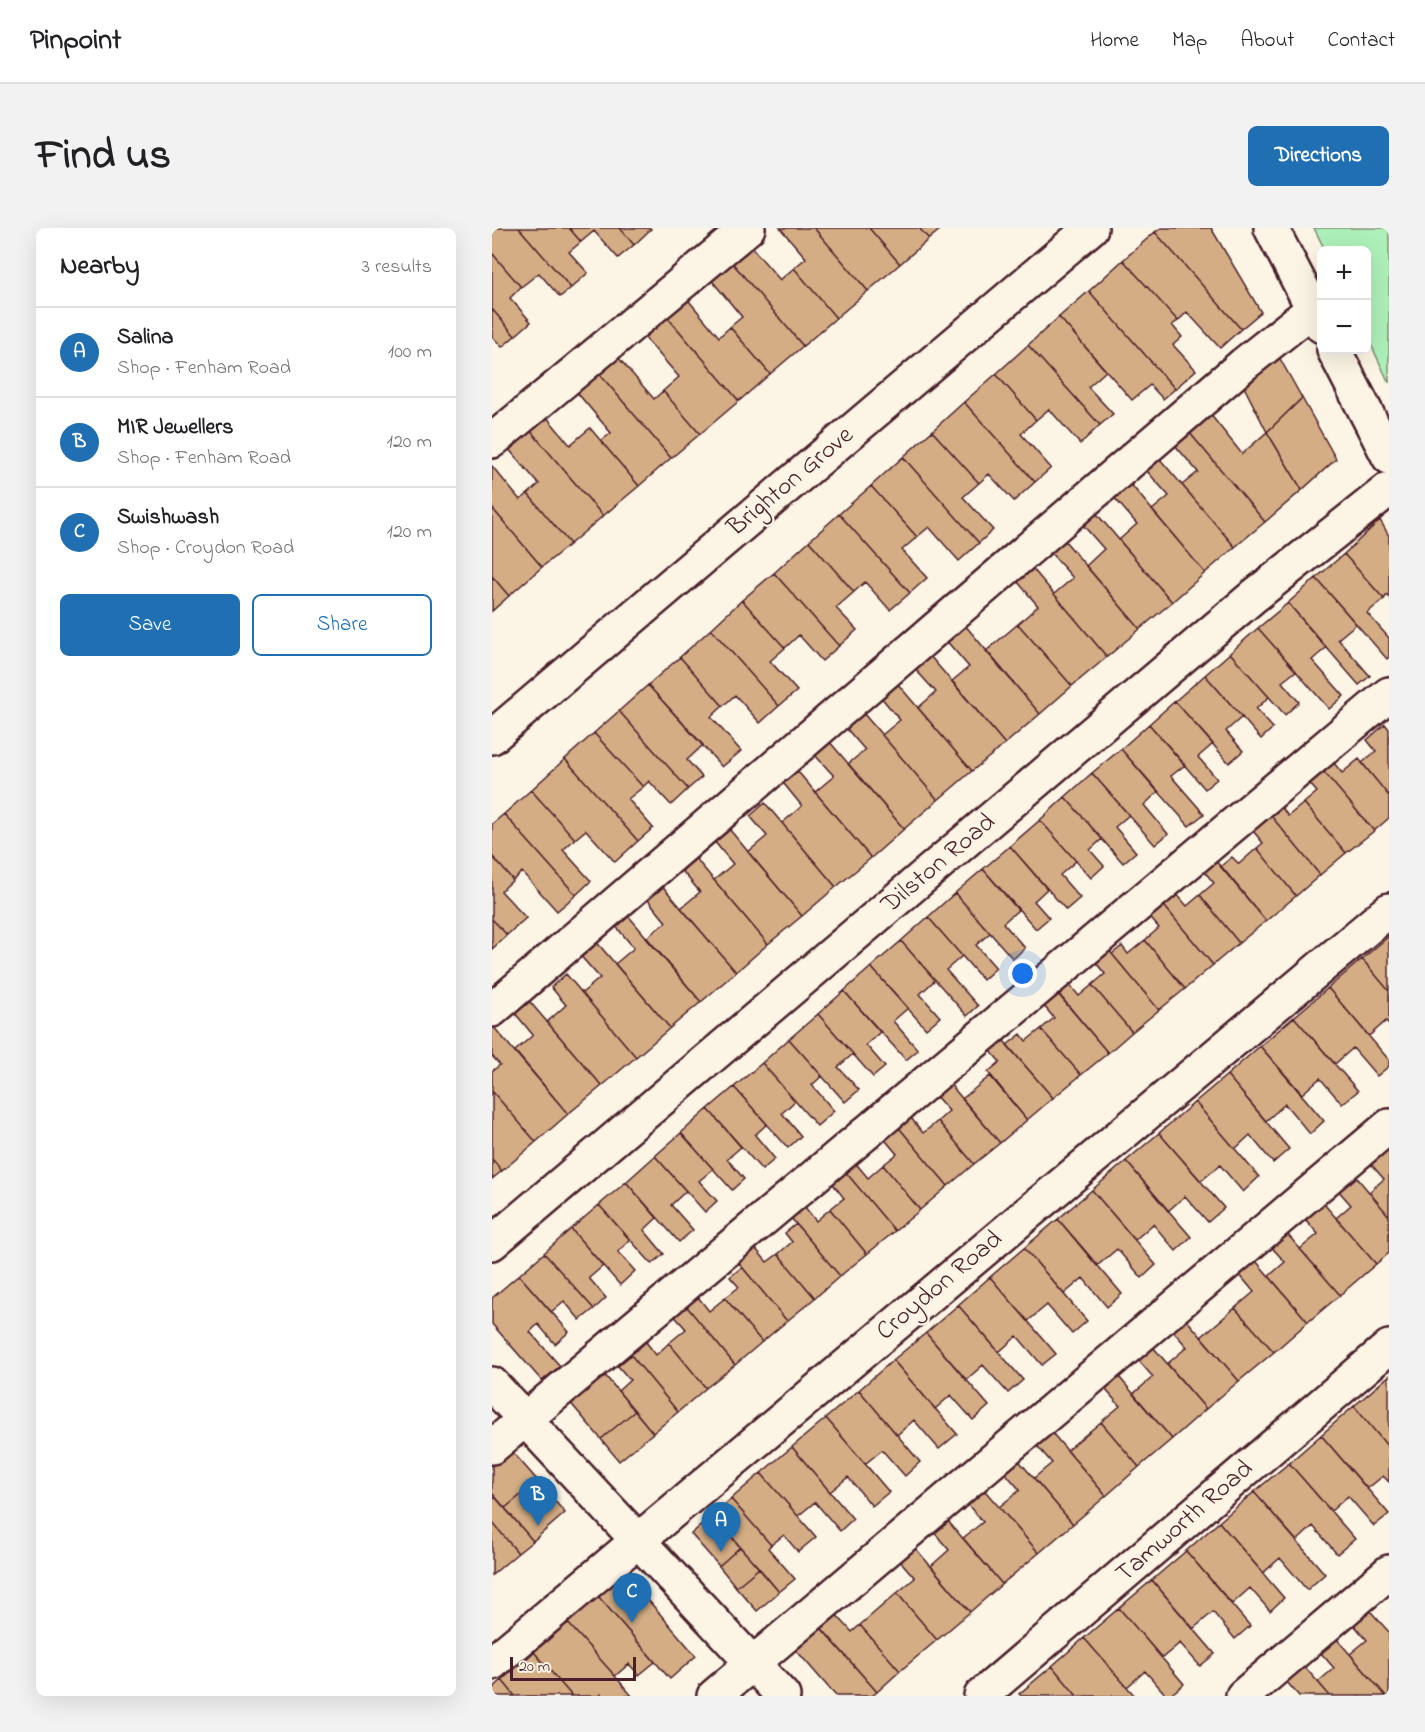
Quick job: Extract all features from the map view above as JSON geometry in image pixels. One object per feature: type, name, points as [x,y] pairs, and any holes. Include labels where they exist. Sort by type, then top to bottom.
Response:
[{"type":"street","points":[[492,441],[748,228]]},
{"type":"street","name":"Brighton Grove","points":[[492,737],[1091,228]]},
{"type":"street","points":[[492,1010],[1244,364],[1317,317],[1271,228]]},
{"type":"street","points":[[1336,354],[1389,457]]},
{"type":"street","name":"Dilston Road","points":[[492,1243],[1254,596],[1389,489]]},
{"type":"street","points":[[492,1447],[1389,694]]},
{"type":"street","name":"Croydon Road","points":[[492,1662],[1389,910]]},
{"type":"street","points":[[714,1696],[1389,1126]]},
{"type":"street","name":"Tamworth Road","points":[[981,1696],[1389,1347]]},
{"type":"street","points":[[492,1384],[783,1696]]},
{"type":"street","points":[[1243,1696],[1389,1572]]},
{"type":"green space","points":[[1314,228],[1389,228],[1389,383],[1371,345],[1371,246],[1323,246]]},
{"type":"building","points":[[492,228],[519,228],[571,288],[560,297],[539,273],[521,287],[492,253]]},
{"type":"building","points":[[519,228],[569,228],[581,242],[569,252],[588,273],[571,288]]},
{"type":"building","points":[[569,228],[620,228],[634,245],[618,258],[594,231],[581,242]]},
{"type":"building","points":[[620,228],[650,228],[651,229],[634,245]]},
{"type":"building","points":[[780,228],[814,228],[868,291],[836,318],[794,268],[806,258]]},
{"type":"building","points":[[814,228],[869,228],[900,264],[868,291]]},
{"type":"building","points":[[869,228],[919,228],[929,239],[900,264]]},
{"type":"building","points":[[919,228],[942,228],[929,239]]},
{"type":"building","points":[[1161,228],[1211,228],[1261,312],[1241,329],[1155,232]]},
{"type":"building","points":[[1155,232],[1241,329],[1220,348],[1187,312],[1178,321],[1123,260]]},
{"type":"building","points":[[748,243],[780,280],[794,268],[836,318],[803,346],[729,259]]},
{"type":"building","points":[[492,253],[521,287],[510,298],[531,322],[515,336],[492,309]]},
{"type":"building","points":[[729,259],[803,346],[770,374],[730,327],[742,317],[709,277]]},
{"type":"building","points":[[1123,260],[1178,321],[1172,325],[1182,337],[1173,345],[1196,370],[1175,389],[1089,291]]},
{"type":"building","points":[[1089,291],[1175,389],[1163,399],[1150,385],[1132,400],[1059,317]]},
{"type":"building","points":[[684,295],[719,337],[730,327],[770,374],[739,401],[663,312]]},
{"type":"building","points":[[492,309],[515,336],[502,347],[492,336]]},
{"type":"building","points":[[663,312],[739,401],[700,434],[663,391],[679,377],[640,332]]},
{"type":"building","points":[[1059,317],[1106,371],[1088,387],[1113,414],[1100,425],[1028,345]]},
{"type":"building","points":[[1028,345],[1100,425],[1080,444],[1049,409],[1036,420],[996,374]]},
{"type":"building","points":[[1274,348],[1302,398],[1267,432],[1241,381]]},
{"type":"building","points":[[616,355],[654,399],[663,391],[700,434],[671,458],[597,371]]},
{"type":"building","points":[[597,371],[671,458],[639,486],[601,441],[611,433],[575,390]]},
{"type":"building","points":[[996,374],[1036,420],[1021,434],[1051,468],[1035,482],[964,402]]},
{"type":"building","points":[[1302,398],[1336,459],[1302,490],[1267,432]]},
{"type":"building","points":[[964,402],[1035,482],[1014,501],[989,474],[979,483],[932,431]]},
{"type":"building","points":[[1210,414],[1242,454],[1267,432],[1302,490],[1265,522],[1189,432]]},
{"type":"building","points":[[545,415],[570,445],[590,428],[639,486],[603,516],[529,429]]},
{"type":"building","points":[[529,429],[603,516],[570,544],[528,494],[539,484],[507,447]]},
{"type":"building","points":[[932,431],[979,483],[963,497],[993,530],[979,543],[903,457]]},
{"type":"building","points":[[1189,432],[1265,522],[1235,547],[1182,485],[1198,472],[1174,444]]},
{"type":"building","points":[[903,457],[979,543],[959,561],[929,527],[917,537],[871,486]]},
{"type":"building","points":[[1159,458],[1235,547],[1205,573],[1152,510],[1169,496],[1146,470]]},
{"type":"building","points":[[492,466],[520,500],[528,494],[570,544],[542,567],[492,508]]},
{"type":"building","points":[[1128,481],[1205,573],[1172,602],[1119,540],[1137,524],[1112,495]]},
{"type":"building","points":[[871,486],[917,537],[902,550],[927,578],[910,593],[839,514]]},
{"type":"building","points":[[492,508],[542,567],[509,596],[492,576]]},
{"type":"building","points":[[839,514],[910,593],[890,610],[865,582],[854,592],[809,541]]},
{"type":"building","points":[[1097,514],[1172,602],[1140,629],[1086,566],[1104,549],[1083,525]]},
{"type":"building","points":[[1380,520],[1389,536],[1389,597],[1387,595],[1384,599],[1344,554]]},
{"type":"building","points":[[809,541],[854,592],[836,608],[857,630],[839,646],[774,573]]},
{"type":"building","points":[[1065,541],[1140,629],[1107,657],[1054,594],[1073,578],[1051,553]]},
{"type":"building","points":[[1344,554],[1384,599],[1367,613],[1389,638],[1389,657],[1387,659],[1316,578]]},
{"type":"building","points":[[1033,569],[1107,657],[1072,686],[1018,624],[1038,606],[1018,582]]},
{"type":"building","points":[[774,573],[839,646],[822,661],[799,635],[785,648],[742,600]]},
{"type":"building","points":[[492,576],[509,596],[492,611]]},
{"type":"building","points":[[1316,578],[1356,624],[1338,639],[1370,676],[1359,685],[1288,603]]},
{"type":"building","points":[[742,600],[785,648],[770,661],[797,691],[779,706],[711,629]]},
{"type":"building","points":[[1288,603],[1326,648],[1312,660],[1344,696],[1329,709],[1258,628]]},
{"type":"building","points":[[964,624],[1040,714],[1005,744],[952,681],[969,667],[945,639]]},
{"type":"building","points":[[1018,624],[1072,686],[1040,714],[986,651]]},
{"type":"building","points":[[1258,628],[1296,671],[1282,682],[1299,702],[1285,715],[1230,653]]},
{"type":"building","points":[[711,629],[779,706],[760,723],[735,695],[723,706],[680,657]]},
{"type":"building","points":[[1230,653],[1269,697],[1256,709],[1273,728],[1261,739],[1205,675]]},
{"type":"building","points":[[930,656],[1005,744],[972,771],[918,708],[936,692],[915,669]]},
{"type":"building","points":[[680,657],[723,706],[711,717],[741,751],[722,767],[648,685]]},
{"type":"building","points":[[1205,675],[1242,717],[1226,731],[1243,751],[1229,763],[1175,701]]},
{"type":"building","points":[[896,682],[972,771],[938,800],[882,735],[900,720],[880,696]]},
{"type":"building","points":[[648,685],[703,745],[687,760],[702,777],[688,789],[619,711]]},
{"type":"building","points":[[1175,701],[1213,744],[1198,757],[1217,779],[1205,789],[1149,724]]},
{"type":"building","points":[[619,711],[688,789],[671,805],[649,781],[643,787],[594,733]]},
{"type":"building","points":[[863,713],[938,800],[904,829],[848,764],[865,750],[846,728]]},
{"type":"building","points":[[1149,724],[1185,765],[1171,776],[1204,814],[1189,826],[1121,749]]},
{"type":"building","points":[[1385,724],[1389,729],[1389,796],[1362,763],[1376,751],[1367,740]]},
{"type":"building","points":[[594,733],[643,787],[628,799],[653,828],[638,841],[565,759]]},
{"type":"building","points":[[829,741],[904,829],[871,858],[815,792],[834,776],[814,754]]},
{"type":"building","points":[[1121,749],[1158,792],[1144,805],[1168,834],[1155,845],[1092,773]]},
{"type":"building","points":[[1329,757],[1342,773],[1359,759],[1389,796],[1389,818],[1374,831],[1318,765]]},
{"type":"building","points":[[565,759],[638,841],[615,862],[586,830],[575,839],[531,790]]},
{"type":"building","points":[[1318,765],[1374,831],[1346,853],[1304,803],[1317,792],[1304,777]]},
{"type":"building","points":[[794,767],[871,858],[836,887],[782,823],[802,806],[780,779]]},
{"type":"building","points":[[1092,773],[1129,815],[1115,827],[1136,852],[1123,863],[1065,797]]},
{"type":"building","points":[[531,790],[575,839],[563,850],[591,881],[576,895],[504,814]]},
{"type":"building","points":[[1065,797],[1102,839],[1090,850],[1104,866],[1091,878],[1040,820]]},
{"type":"building","points":[[765,803],[836,887],[802,916],[748,852],[767,836],[750,816]]},
{"type":"building","points":[[1304,803],[1346,853],[1320,875],[1271,816],[1282,808],[1288,816]]},
{"type":"building","points":[[1267,811],[1320,875],[1296,896],[1257,848],[1263,843],[1249,826]]},
{"type":"building","points":[[504,814],[576,895],[557,911],[522,872],[513,880],[492,856],[492,824]]},
{"type":"building","points":[[1040,820],[1076,861],[1060,875],[1080,898],[1066,910],[1010,846]]},
{"type":"building","points":[[724,823],[802,916],[768,944],[714,880],[733,864],[709,835]]},
{"type":"building","points":[[1010,846],[1047,889],[1034,901],[1049,918],[1036,929],[983,869]]},
{"type":"building","points":[[1257,848],[1296,896],[1266,921],[1221,866],[1232,857],[1239,864]]},
{"type":"building","points":[[691,853],[768,944],[736,972],[681,908],[700,892],[677,865]]},
{"type":"building","points":[[1210,854],[1266,921],[1239,943],[1200,895],[1214,883],[1198,864]]},
{"type":"building","points":[[492,856],[513,880],[501,891],[526,918],[507,935],[492,919]]},
{"type":"building","points":[[983,869],[1018,910],[1003,923],[1025,948],[1013,959],[955,893]]},
{"type":"building","points":[[659,882],[736,972],[701,1002],[646,938],[666,922],[644,895]]},
{"type":"building","points":[[1174,891],[1187,906],[1200,895],[1239,943],[1213,965],[1161,902]]},
{"type":"building","points":[[955,893],[990,933],[976,945],[996,968],[983,980],[928,917]]},
{"type":"building","points":[[1161,902],[1213,965],[1185,989],[1145,940],[1159,928],[1147,914]]},
{"type":"building","points":[[626,913],[701,1002],[670,1028],[615,964],[634,948],[614,924]]},
{"type":"building","points":[[928,917],[962,956],[946,970],[978,1006],[967,1016],[901,941]]},
{"type":"building","points":[[492,919],[507,935],[492,949]]},
{"type":"building","points":[[1389,936],[1389,991],[1362,959]]},
{"type":"building","points":[[594,939],[670,1028],[636,1057],[582,993],[600,978],[578,953]]},
{"type":"building","points":[[1145,940],[1185,989],[1159,1010],[1112,954],[1122,946],[1128,954]]},
{"type":"building","points":[[901,941],[935,980],[920,994],[940,1017],[926,1029],[871,967]]},
{"type":"building","points":[[1107,948],[1159,1010],[1132,1032],[1092,985],[1105,974],[1093,959]]},
{"type":"building","points":[[1362,959],[1389,991],[1389,1024],[1386,1021],[1369,1036],[1328,988]]},
{"type":"building","points":[[871,967],[908,1008],[893,1021],[918,1050],[906,1060],[844,991]]},
{"type":"building","points":[[566,974],[636,1057],[602,1086],[547,1022],[566,1005],[551,987]]},
{"type":"building","points":[[1063,977],[1079,996],[1092,985],[1132,1032],[1108,1053],[1052,986]]},
{"type":"building","points":[[1328,988],[1389,1060],[1389,1066],[1377,1076],[1353,1048],[1335,1064],[1294,1017]]},
{"type":"building","points":[[844,991],[880,1032],[866,1045],[885,1067],[873,1077],[818,1014]]},
{"type":"building","points":[[1058,994],[1108,1053],[1081,1075],[1041,1029],[1054,1018],[1044,1006]]},
{"type":"building","points":[[524,995],[602,1086],[568,1114],[515,1051],[533,1035],[510,1007]]},
{"type":"building","points":[[818,1014],[853,1054],[838,1067],[859,1090],[845,1102],[789,1039]]},
{"type":"building","points":[[1294,1017],[1358,1091],[1342,1104],[1320,1078],[1302,1094],[1260,1046]]},
{"type":"building","points":[[492,1025],[568,1114],[536,1142],[492,1091],[492,1071],[500,1065],[492,1056]]},
{"type":"building","points":[[1041,1029],[1081,1075],[1053,1098],[1007,1045],[1021,1034],[1026,1041]]},
{"type":"building","points":[[998,1034],[1053,1098],[1027,1120],[988,1072],[1000,1062],[985,1044]]},
{"type":"building","points":[[789,1039],[822,1076],[812,1085],[834,1111],[817,1126],[762,1063]]},
{"type":"building","points":[[1260,1046],[1324,1121],[1310,1134],[1285,1104],[1266,1121],[1227,1075]]},
{"type":"building","points":[[762,1063],[795,1101],[782,1113],[801,1136],[788,1148],[734,1087]]},
{"type":"building","points":[[1227,1075],[1289,1149],[1273,1163],[1250,1135],[1235,1149],[1195,1102]]},
{"type":"building","points":[[990,1076],[1027,1120],[1000,1143],[962,1099]]},
{"type":"building","points":[[949,1083],[1000,1143],[974,1164],[938,1121],[949,1111],[935,1095]]},
{"type":"building","points":[[734,1087],[767,1124],[755,1135],[775,1159],[762,1170],[708,1109]]},
{"type":"building","points":[[492,1091],[536,1142],[502,1171],[492,1159]]},
{"type":"building","points":[[1195,1102],[1259,1177],[1243,1192],[1220,1165],[1201,1181],[1159,1133]]},
{"type":"building","points":[[708,1109],[741,1147],[727,1159],[744,1179],[732,1190],[681,1133]]},
{"type":"building","points":[[907,1113],[923,1133],[938,1121],[974,1164],[948,1186],[895,1123]]},
{"type":"building","points":[[895,1123],[948,1186],[920,1210],[883,1165],[897,1154],[881,1135]]},
{"type":"building","points":[[681,1133],[713,1169],[699,1181],[717,1201],[705,1212],[655,1156]]},
{"type":"building","points":[[1159,1133],[1224,1208],[1208,1222],[1185,1196],[1168,1211],[1126,1161]]},
{"type":"building","points":[[1380,1141],[1389,1151],[1389,1216],[1369,1192],[1384,1179],[1363,1155]]},
{"type":"building","points":[[655,1156],[686,1191],[671,1205],[693,1230],[679,1242],[626,1182]]},
{"type":"building","points":[[492,1159],[502,1171],[492,1179]]},
{"type":"building","points":[[853,1160],[868,1178],[883,1165],[920,1210],[895,1231],[843,1169]]},
{"type":"building","points":[[1126,1161],[1191,1237],[1176,1251],[1153,1224],[1135,1240],[1092,1190]]},
{"type":"building","points":[[1348,1167],[1389,1216],[1389,1253],[1376,1264],[1336,1218],[1351,1205],[1331,1182]]},
{"type":"building","points":[[843,1169],[895,1231],[867,1254],[830,1209],[844,1198],[830,1180]]},
{"type":"building","points":[[626,1182],[657,1218],[644,1230],[664,1254],[652,1264],[599,1205]]},
{"type":"building","points":[[1092,1190],[1156,1265],[1142,1278],[1117,1249],[1097,1266],[1058,1219]]},
{"type":"building","points":[[1317,1196],[1376,1264],[1340,1295],[1300,1249],[1318,1234],[1299,1212]]},
{"type":"building","points":[[800,1201],[816,1221],[830,1209],[867,1254],[840,1276],[786,1212]]},
{"type":"building","points":[[599,1205],[630,1240],[618,1252],[635,1271],[620,1285],[571,1229]]},
{"type":"building","points":[[1058,1219],[1122,1294],[1107,1307],[1083,1278],[1064,1294],[1024,1248]]},
{"type":"building","points":[[796,1224],[840,1276],[815,1298],[778,1254],[792,1242],[785,1233]]},
{"type":"building","points":[[1282,1228],[1340,1295],[1308,1322],[1269,1276],[1285,1262],[1266,1241]]},
{"type":"building","points":[[571,1229],[603,1266],[589,1278],[606,1298],[594,1309],[544,1253]]},
{"type":"building","points":[[750,1242],[767,1262],[778,1254],[815,1298],[787,1321],[733,1256]]},
{"type":"building","points":[[1024,1248],[1087,1321],[1072,1334],[1047,1305],[1028,1321],[990,1277]]},
{"type":"building","points":[[544,1253],[594,1309],[580,1320],[564,1301],[551,1312],[519,1275]]},
{"type":"building","points":[[1250,1254],[1308,1322],[1274,1352],[1235,1308],[1254,1292],[1234,1268]]},
{"type":"building","points":[[742,1267],[787,1321],[762,1342],[725,1298],[739,1287],[730,1277]]},
{"type":"building","points":[[519,1275],[569,1332],[555,1344],[538,1324],[530,1332],[560,1366],[542,1381],[492,1324],[492,1298]]},
{"type":"building","points":[[990,1277],[1056,1354],[1042,1365],[1017,1336],[999,1352],[958,1305]]},
{"type":"building","points":[[694,1292],[709,1311],[725,1298],[762,1342],[735,1365],[683,1302]]},
{"type":"building","points":[[683,1302],[735,1365],[706,1388],[669,1343],[686,1329],[671,1312]]},
{"type":"building","points":[[958,1305],[1023,1380],[1008,1393],[983,1365],[966,1380],[926,1333]]},
{"type":"building","points":[[1235,1308],[1274,1352],[1239,1381],[1201,1337]]},
{"type":"building","points":[[1179,1311],[1239,1381],[1206,1409],[1167,1364],[1187,1347],[1166,1323]]},
{"type":"building","points":[[926,1333],[989,1406],[973,1420],[951,1395],[935,1409],[893,1360]]},
{"type":"building","points":[[1147,1340],[1206,1409],[1172,1439],[1133,1394],[1153,1377],[1132,1353]]},
{"type":"building","points":[[646,1342],[656,1355],[669,1343],[706,1388],[678,1412],[631,1355]]},
{"type":"building","points":[[631,1355],[678,1412],[653,1433],[618,1391],[630,1380],[618,1366]]},
{"type":"building","points":[[893,1360],[957,1434],[939,1449],[914,1420],[897,1435],[859,1390]]},
{"type":"building","points":[[1114,1371],[1172,1439],[1139,1467],[1101,1422],[1120,1406],[1099,1382]]},
{"type":"building","points":[[603,1373],[635,1411],[601,1439],[569,1401]]},
{"type":"building","points":[[1389,1376],[1389,1448],[1354,1406]]},
{"type":"building","points":[[859,1390],[920,1462],[905,1476],[882,1450],[865,1464],[826,1418]]},
{"type":"building","points":[[1354,1406],[1389,1448],[1389,1482],[1383,1476],[1367,1489],[1321,1435]]},
{"type":"building","points":[[635,1411],[653,1433],[619,1461],[601,1439]]},
{"type":"building","points":[[826,1418],[889,1492],[872,1506],[848,1477],[830,1492],[792,1447]]},
{"type":"building","points":[[1101,1422],[1139,1467],[1106,1496],[1067,1450]]},
{"type":"building","points":[[1047,1427],[1106,1496],[1073,1524],[1034,1478],[1052,1463],[1032,1440]]},
{"type":"building","points":[[1321,1435],[1389,1514],[1374,1526],[1348,1496],[1331,1511],[1289,1463]]},
{"type":"building","points":[[792,1447],[853,1519],[840,1531],[815,1502],[798,1516],[761,1473]]},
{"type":"building","points":[[510,1449],[538,1481],[505,1508],[492,1493],[492,1464]]},
{"type":"building","points":[[1014,1455],[1073,1524],[1039,1553],[999,1507],[1020,1490],[1000,1467]]},
{"type":"building","points":[[1289,1463],[1355,1539],[1337,1554],[1313,1526],[1297,1541],[1254,1492]]},
{"type":"building","points":[[761,1473],[816,1537],[798,1552],[784,1535],[771,1545],[731,1499]]},
{"type":"building","points":[[538,1481],[565,1513],[533,1541],[505,1508]]},
{"type":"building","points":[[979,1484],[1039,1553],[1002,1584],[963,1538],[983,1522],[962,1498]]},
{"type":"building","points":[[1254,1492],[1325,1574],[1307,1590],[1280,1558],[1263,1573],[1219,1522]]},
{"type":"building","points":[[495,1497],[533,1541],[518,1553],[492,1522],[492,1500]]},
{"type":"building","points":[[731,1499],[771,1545],[768,1548],[795,1579],[779,1592],[713,1515]]},
{"type":"building","points":[[941,1513],[1002,1584],[970,1612],[931,1566],[949,1550],[928,1525]]},
{"type":"building","points":[[713,1515],[740,1547],[719,1566],[691,1534]]},
{"type":"building","points":[[492,1522],[518,1553],[492,1575]]},
{"type":"building","points":[[1219,1522],[1284,1598],[1270,1611],[1250,1588],[1232,1604],[1186,1551]]},
{"type":"building","points":[[910,1542],[970,1612],[937,1640],[897,1593],[915,1578],[895,1555]]},
{"type":"building","points":[[740,1547],[759,1568],[736,1587],[719,1566]]},
{"type":"building","points":[[1186,1551],[1250,1626],[1235,1639],[1213,1612],[1193,1629],[1152,1580]]},
{"type":"building","points":[[759,1568],[779,1592],[757,1611],[736,1587]]},
{"type":"building","points":[[625,1573],[696,1656],[670,1679],[598,1596]]},
{"type":"building","points":[[1152,1580],[1215,1654],[1200,1666],[1180,1643],[1162,1658],[1119,1608]]},
{"type":"building","points":[[897,1593],[937,1640],[900,1671],[860,1625]]},
{"type":"building","points":[[598,1596],[655,1662],[639,1675],[629,1664],[615,1676],[568,1623]]},
{"type":"building","points":[[1364,1604],[1389,1632],[1389,1696],[1386,1696],[1350,1654],[1367,1640],[1348,1618]]},
{"type":"building","points":[[1119,1608],[1184,1684],[1169,1696],[1145,1671],[1127,1687],[1084,1638]]},
{"type":"building","points":[[833,1611],[852,1632],[860,1625],[900,1671],[877,1692],[818,1624]]},
{"type":"building","points":[[568,1623],[632,1696],[603,1696],[601,1694],[572,1696],[534,1652]]},
{"type":"building","points":[[821,1628],[877,1692],[872,1696],[836,1696],[796,1650]]},
{"type":"building","points":[[1329,1630],[1386,1696],[1330,1696],[1318,1682],[1334,1668],[1313,1644]]},
{"type":"building","points":[[1084,1638],[1135,1696],[1077,1696],[1052,1666]]},
{"type":"building","points":[[534,1652],[572,1696],[515,1696],[502,1680]]},
{"type":"building","points":[[1297,1658],[1330,1696],[1299,1696],[1280,1674]]},
{"type":"building","points":[[1052,1666],[1077,1696],[1022,1696],[1019,1694]]},
{"type":"building","points":[[502,1680],[515,1696],[492,1696],[492,1689]]},
{"type":"place","name":"MIR Jewellers","points":[[538,1526]]},
{"type":"place","name":"Salina","points":[[721,1552]]},
{"type":"place","name":"Swishwash","points":[[632,1623]]}]
